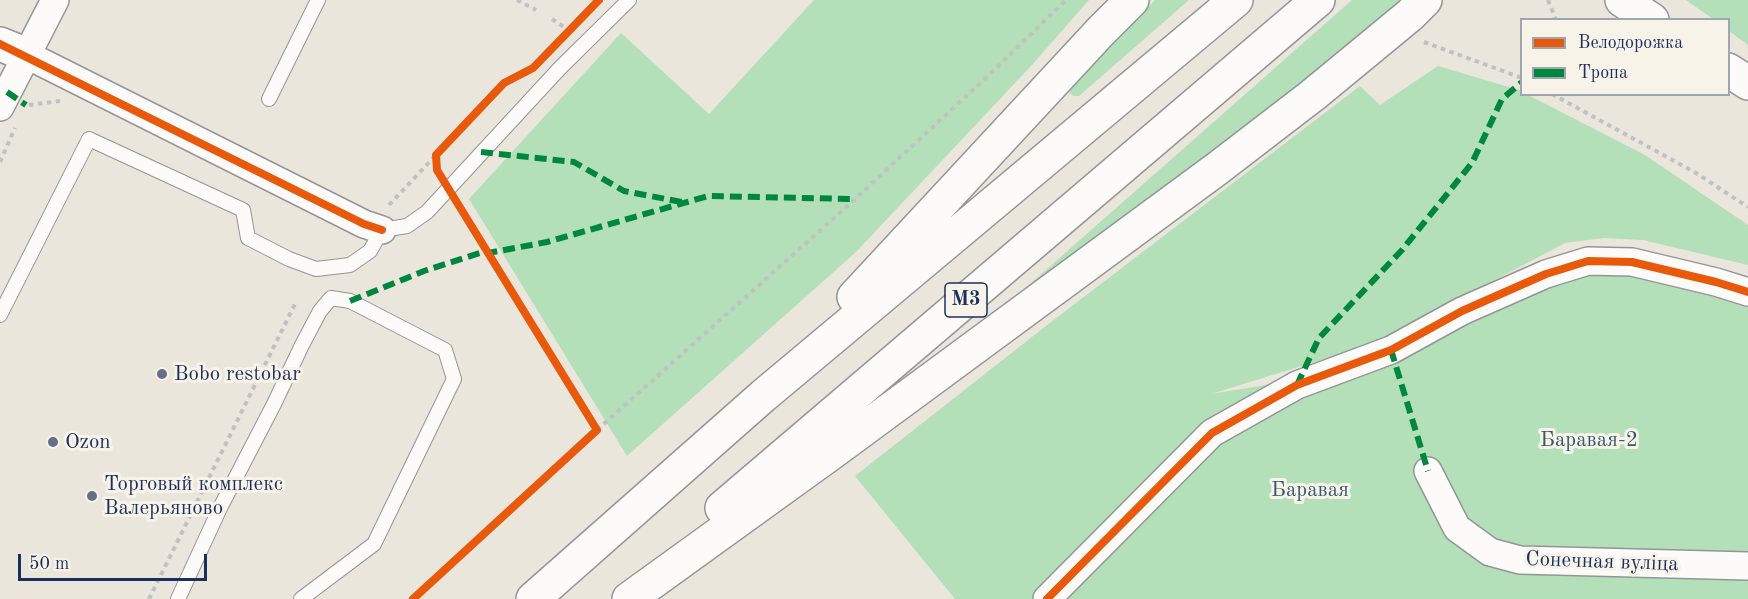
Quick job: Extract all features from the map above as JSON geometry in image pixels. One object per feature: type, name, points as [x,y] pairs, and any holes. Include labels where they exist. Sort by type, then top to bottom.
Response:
[{"type":"main road","points":[[763,396],[1093,39],[1132,0]]},
{"type":"main road","name":"М3","points":[[533,599],[763,396],[1236,0]]},
{"type":"main road","name":"М3","points":[[615,599],[1318,0]]},
{"type":"main road","points":[[629,599],[1218,168],[1322,88],[1425,0]]},
{"type":"main road","points":[[1622,0],[1649,18]]},
{"type":"main road","points":[[1730,71],[1748,83]]},
{"type":"street","points":[[9,116],[13,50],[55,0]]},
{"type":"street","points":[[13,50],[364,224],[382,230]]},
{"type":"street","points":[[1047,599],[1212,433],[1297,385],[1391,350],[1462,311],[1546,274],[1588,261],[1632,262],[1748,292]]},
{"type":"street","name":"Сонечная вуліца","points":[[1428,471],[1457,528],[1490,552],[1520,560],[1748,566]]},
{"type":"lane","points":[[269,99],[318,0]]},
{"type":"lane","points":[[0,315],[89,139],[243,210],[248,238],[289,259],[316,269],[350,265],[370,251],[382,230],[407,226],[427,212],[560,68],[629,0]]},
{"type":"lane","points":[[178,599],[220,508],[302,345],[320,311],[331,298],[350,301],[445,350],[454,380],[374,544],[301,599]]},
{"type":"path","points":[[517,0],[536,10]]},
{"type":"path","points":[[588,438],[855,199],[1066,0]]},
{"type":"path","points":[[1548,0],[1555,18]]},
{"type":"path","points":[[552,19],[570,31]]},
{"type":"path","points":[[562,39],[577,23]]},
{"type":"path","points":[[1422,41],[1520,78]]},
{"type":"path","points":[[1556,96],[1696,173],[1748,207]]},
{"type":"path","points":[[0,162],[9,116]]},
{"type":"path","points":[[444,147],[436,156],[437,170],[448,187]]},
{"type":"path","points":[[149,599],[296,302]]},
{"type":"path","points":[[591,420],[597,430]]},
{"type":"green space","points":[[814,0],[1089,0],[1031,66],[856,252],[627,456],[469,199],[621,33],[709,114]]},
{"type":"green space","points":[[1155,0],[1189,0],[1079,96],[1073,96],[1069,92],[1072,86]]},
{"type":"green space","points":[[1352,0],[1401,0],[1310,81],[997,313]]},
{"type":"green space","points":[[1686,0],[1748,0],[1748,45],[1730,32],[1730,18],[1712,18]]},
{"type":"green space","points":[[1438,66],[1519,90],[1520,96],[1530,96],[1645,155],[1748,225],[1748,265],[1643,240],[1604,238],[1565,243],[1376,343],[1211,394],[1380,366],[1547,283],[1585,274],[1630,272],[1748,301],[1748,599],[955,599],[855,476],[1051,322],[1360,86],[1380,105]]},
{"type":"marked path","points":[[1297,385],[1319,338],[1402,250],[1472,163],[1502,99],[1520,84]]},
{"type":"marked path","points":[[7,92],[26,105]]},
{"type":"marked path","points":[[481,152],[574,162],[624,191],[682,202]]},
{"type":"marked path","points":[[350,301],[424,271],[480,253],[547,242],[708,196],[855,199]]},
{"type":"marked path","points":[[1391,350],[1428,471]]},
{"type":"cycle path","points":[[413,599],[597,430],[437,170],[436,155],[504,83],[533,68],[599,0]]},
{"type":"cycle path","points":[[0,44],[364,224],[382,230]]},
{"type":"cycle path","points":[[1047,599],[1212,433],[1297,385],[1391,350],[1462,311],[1546,274],[1588,261],[1632,262],[1748,292]]},
{"type":"place","name":"Bobo restobar","points":[[162,374]]},
{"type":"place","name":"Ozon","points":[[53,442]]},
{"type":"place","name":"Торговый комплекс Валерьяново","points":[[92,496]]},
{"type":"park label","name":"Баравая-2","points":[[1589,440]]},
{"type":"park label","name":"Баравая","points":[[1310,490]]}]
